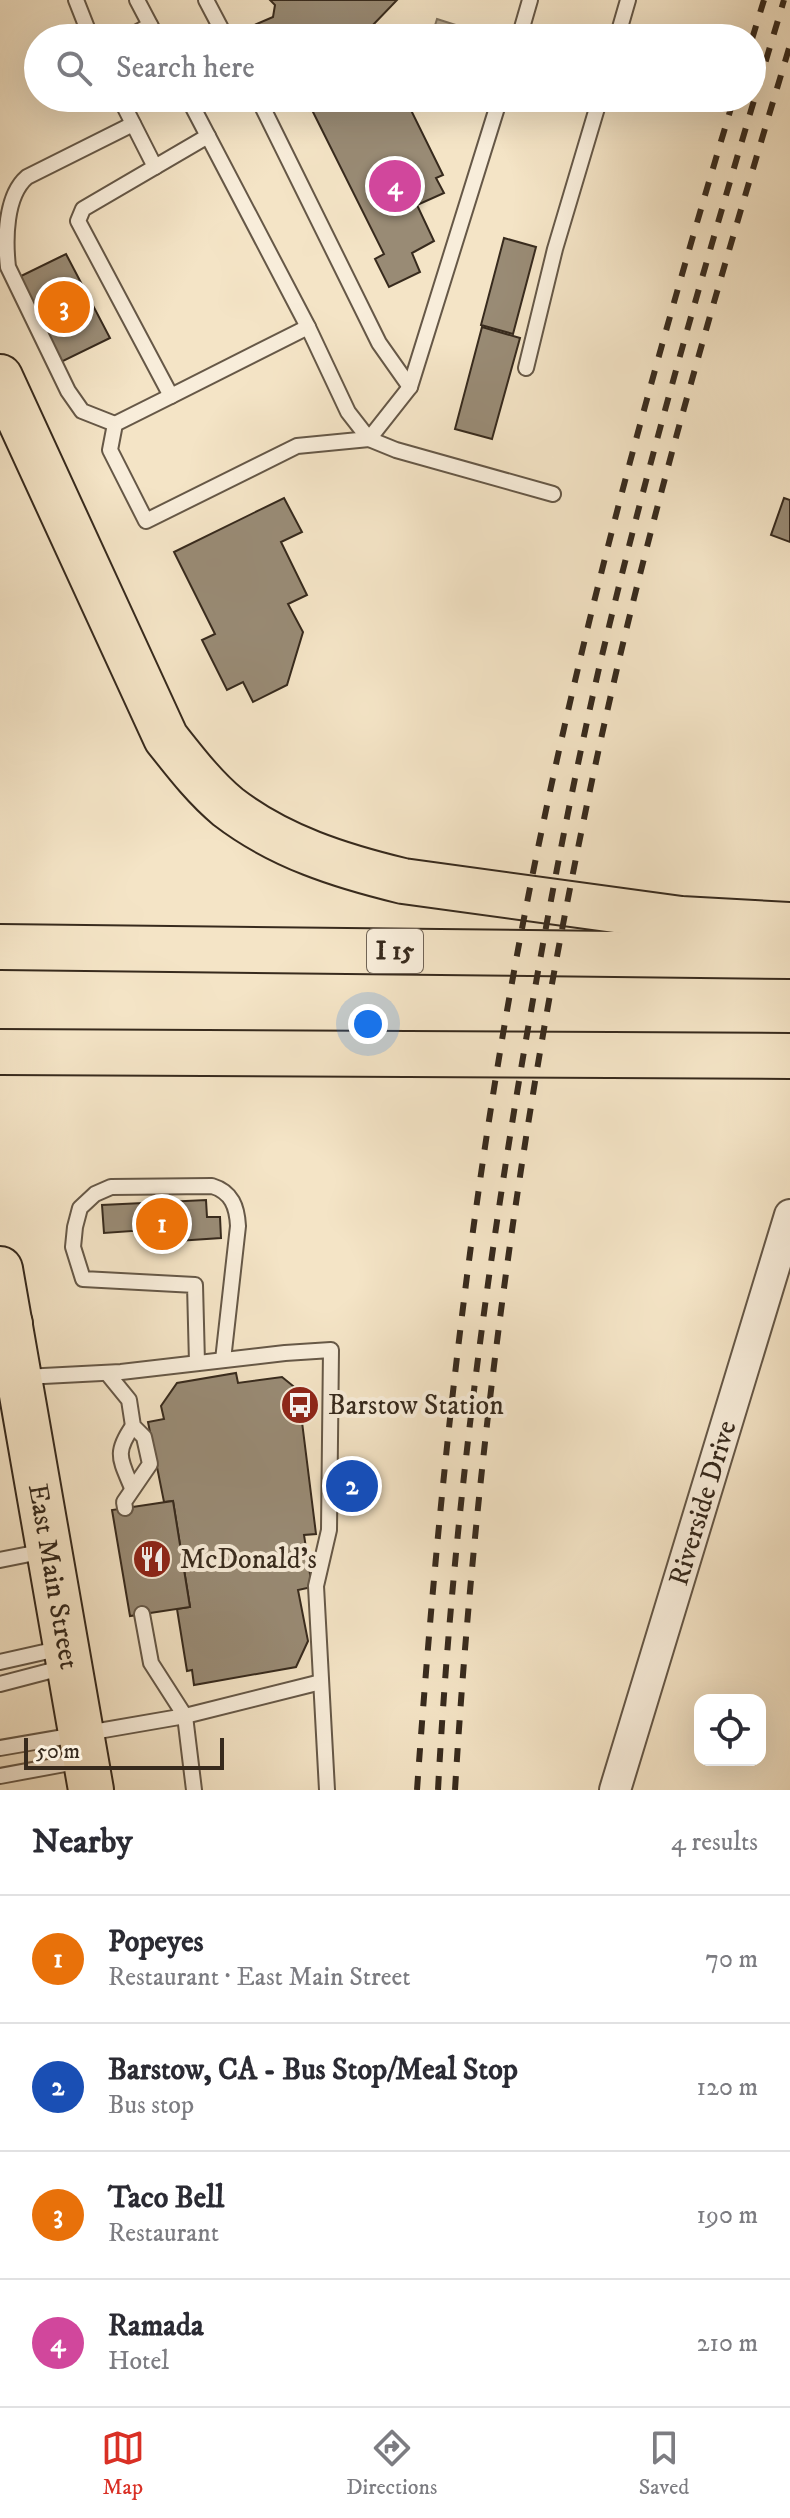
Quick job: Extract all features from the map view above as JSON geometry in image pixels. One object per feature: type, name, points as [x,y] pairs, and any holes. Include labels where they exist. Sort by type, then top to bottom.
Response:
[{"type":"main road","points":[[2,385],[166,738],[194,773],[227,806],[268,835],[311,854],[403,881],[681,919],[790,925]]},
{"type":"main road","name":"I 15","points":[[0,947],[790,956]]},
{"type":"main road","points":[[0,1052],[790,1056]]},
{"type":"main road","points":[[0,1076],[18,1075],[87,1052]]},
{"type":"main road","name":"East Main Street","points":[[0,1269],[3,1325],[49,1550],[86,1762]]},
{"type":"street","name":"Riverside Drive","points":[[615,1790],[790,1215]]},
{"type":"lane","points":[[76,0],[85,24]]},
{"type":"lane","points":[[137,0],[150,24]]},
{"type":"lane","points":[[206,0],[219,24]]},
{"type":"lane","points":[[523,24],[530,0]]},
{"type":"lane","points":[[621,24],[628,0]]},
{"type":"lane","points":[[127,112],[155,167]]},
{"type":"lane","points":[[195,112],[308,327],[348,412],[369,439]]},
{"type":"lane","points":[[265,112],[379,343],[410,387]]},
{"type":"lane","points":[[369,439],[410,387],[496,112]]},
{"type":"lane","points":[[526,368],[555,249],[596,112]]},
{"type":"lane","points":[[133,124],[27,177],[12,196],[6,249],[8,267],[68,391],[82,411],[115,424],[308,327]]},
{"type":"lane","points":[[171,396],[78,221],[83,209],[208,136]]},
{"type":"lane","points":[[115,424],[110,450],[146,521],[297,446],[369,439],[396,450],[553,494]]},
{"type":"lane","points":[[197,1363],[195,1285],[83,1279],[73,1247],[75,1227],[80,1208],[95,1194],[111,1187],[212,1186],[222,1189],[237,1209],[238,1226],[223,1360]]},
{"type":"lane","points":[[19,1397],[107,1373],[331,1350],[329,1530],[316,1586],[327,1790]]},
{"type":"lane","points":[[107,1373],[129,1400],[133,1426],[144,1437],[150,1464],[124,1502],[125,1508]]},
{"type":"lane","points":[[132,1488],[122,1465],[120,1444],[133,1426]]},
{"type":"lane","points":[[0,1560],[49,1550]]},
{"type":"lane","points":[[142,1614],[151,1663],[185,1716],[194,1790]]},
{"type":"lane","points":[[0,1662],[68,1656]]},
{"type":"lane","points":[[0,1684],[68,1656]]},
{"type":"lane","points":[[0,1776],[86,1762],[185,1716],[321,1682]]},
{"type":"lane","points":[[0,1748],[86,1762]]},
{"type":"shaded area","points":[[437,19],[453,24],[435,24]]},
{"type":"building","points":[[270,0],[397,0],[374,24],[257,24],[273,17],[275,5]]},
{"type":"building","points":[[313,112],[412,112],[443,175],[436,178],[444,193],[417,205],[434,241],[412,253],[420,272],[389,287],[375,259],[384,254]]},
{"type":"building","points":[[504,238],[536,247],[513,334],[481,325]]},
{"type":"building","points":[[66,254],[110,338],[61,362],[19,277]]},
{"type":"building","points":[[482,327],[520,338],[492,439],[455,429]]},
{"type":"building","points":[[284,498],[302,532],[281,542],[307,595],[288,604],[303,632],[287,685],[253,702],[243,682],[227,690],[202,640],[215,634],[174,552]]},
{"type":"building","points":[[784,498],[790,500],[790,542],[771,535]]},
{"type":"building","points":[[206,1200],[207,1217],[220,1217],[221,1238],[147,1243],[146,1230],[104,1233],[102,1205]]},
{"type":"building","points":[[236,1373],[238,1383],[282,1377],[298,1390],[316,1534],[304,1535],[312,1587],[298,1590],[308,1641],[296,1667],[194,1685],[192,1670],[187,1671],[177,1609],[190,1607],[173,1501],[164,1502],[148,1422],[164,1419],[161,1406],[177,1383]]},
{"type":"building","name":"McDonald's","points":[[173,1501],[190,1607],[130,1616],[112,1510]]},
{"type":"railway","points":[[757,24],[764,0]]},
{"type":"railway","points":[[766,61],[784,0]]},
{"type":"railway","points":[[455,1790],[476,1531],[506,1273],[546,1017],[570,889],[638,581],[711,312],[790,45]]},
{"type":"railway","points":[[417,1790],[455,1371],[483,1163],[517,955],[562,738],[614,524],[730,112]]},
{"type":"railway","points":[[438,1790],[451,1609],[469,1429],[521,1069],[558,866],[600,664],[642,497],[751,112]]},
{"type":"place","name":"Ramada","points":[[395,186]]},
{"type":"place","name":"Taco Bell","points":[[64,307]]},
{"type":"place","name":"Popeyes","points":[[162,1224]]},
{"type":"place","name":"Barstow Station","points":[[300,1405]]},
{"type":"place","name":"Barstow, CA - Bus Stop/Meal Stop","points":[[352,1486]]},
{"type":"place","name":"McDonald's","points":[[152,1559]]}]
